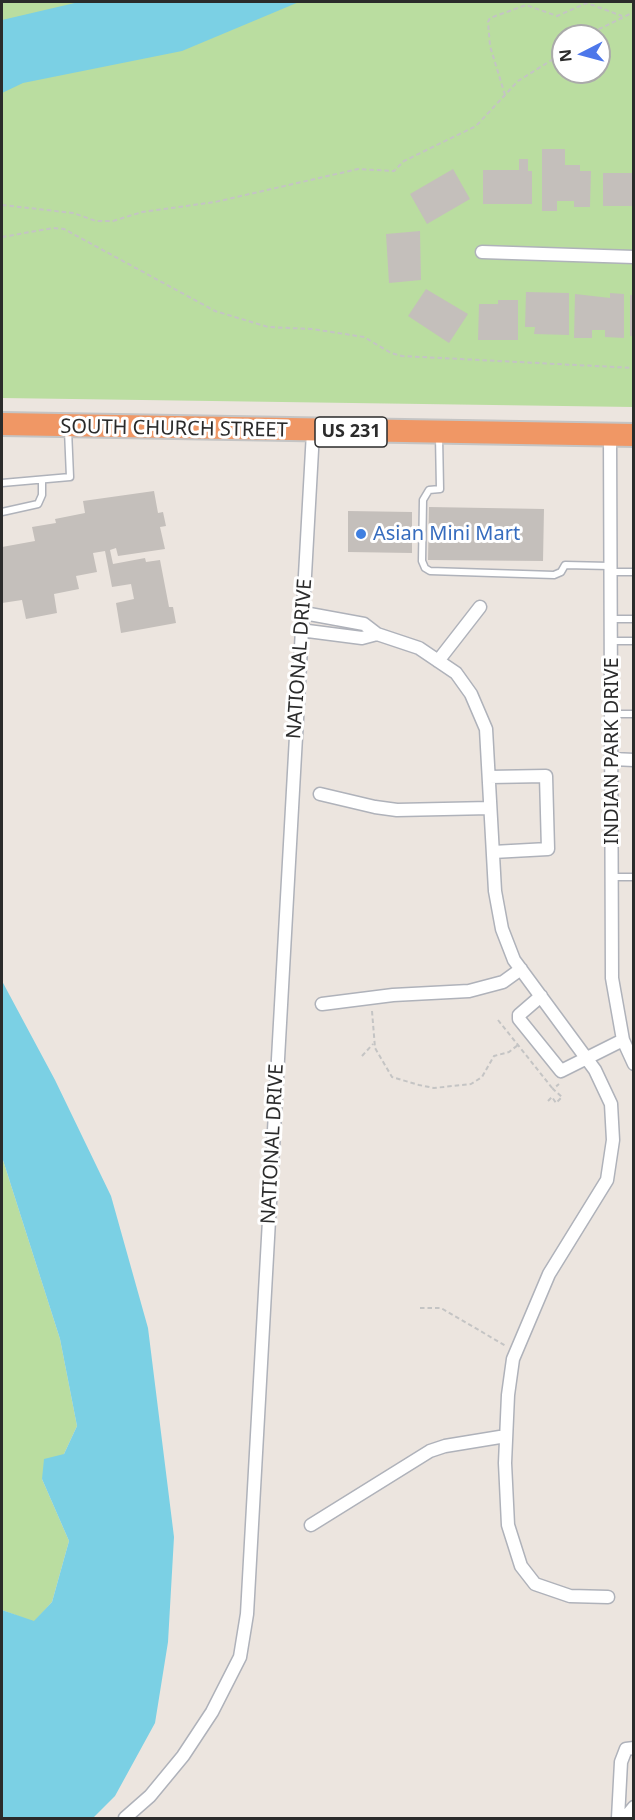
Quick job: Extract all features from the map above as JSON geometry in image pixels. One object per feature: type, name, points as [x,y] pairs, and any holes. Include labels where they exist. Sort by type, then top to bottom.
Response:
[{"type":"highway","name":"SOUTH CHURCH STREET","points":[[2,424],[313,432],[633,435]]},
{"type":"street","points":[[482,252],[633,257]]},
{"type":"street","name":"NATIONAL DRIVE","points":[[125,1818],[150,1796],[183,1756],[212,1712],[240,1657],[247,1614],[300,630],[304,613],[313,432]]},
{"type":"street","name":"INDIAN PARK DRIVE","points":[[610,435],[613,714],[612,978],[615,1009],[623,1040],[633,1064]]},
{"type":"street","points":[[438,661],[480,607]]},
{"type":"street","points":[[304,613],[364,624],[377,634],[419,648],[456,673],[471,694],[486,729],[495,891],[502,929],[514,960],[595,1070],[611,1104],[613,1140],[607,1180],[549,1274],[516,1351],[508,1395],[506,1436],[508,1525],[521,1566],[534,1584],[570,1596],[608,1597]]},
{"type":"street","points":[[300,630],[362,638],[377,634]]},
{"type":"street","points":[[613,759],[633,760]]},
{"type":"street","points":[[489,777],[546,776],[548,849],[493,852]]},
{"type":"street","points":[[321,794],[397,810],[490,808]]},
{"type":"street","points":[[322,1004],[469,991],[503,982],[521,969]]},
{"type":"street","points":[[541,996],[519,1015],[519,1019],[561,1071],[623,1040]]},
{"type":"street","points":[[311,1525],[429,1452],[446,1446],[506,1436]]},
{"type":"street","points":[[618,1818],[621,1762],[626,1749],[633,1748]]},
{"type":"street","points":[[625,1818],[633,1807]]},
{"type":"lane","points":[[2,483],[70,477],[68,426]]},
{"type":"lane","points":[[439,433],[440,489],[429,490],[423,500],[422,561],[425,568],[430,571],[554,575],[561,572],[565,566],[633,572]]},
{"type":"lane","points":[[2,512],[38,504],[42,495],[42,480]]},
{"type":"lane","points":[[612,619],[633,619]]},
{"type":"lane","points":[[612,641],[633,641]]},
{"type":"lane","points":[[613,714],[633,714]]},
{"type":"lane","points":[[613,877],[633,877]]},
{"type":"path","points":[[506,95],[490,46],[488,22],[490,18],[526,5],[557,16],[587,3],[622,16]]},
{"type":"path","points":[[607,24],[633,12]]},
{"type":"path","points":[[2,205],[73,213],[96,221],[113,221],[142,212],[215,202],[358,169],[391,172],[398,169],[404,161],[476,126],[526,75],[551,60]]},
{"type":"path","points":[[2,237],[53,228],[64,229],[215,311],[268,327],[312,329],[364,337],[391,353],[402,356],[633,368]]},
{"type":"path","points":[[372,998],[375,1048],[392,1077],[434,1088],[471,1084],[482,1077],[494,1056],[509,1052],[518,1045]]},
{"type":"path","points":[[498,1020],[553,1089],[562,1097],[556,1103],[552,1097],[548,1101]]},
{"type":"path","points":[[362,1056],[370,1050],[375,1041]]},
{"type":"path","points":[[553,1089],[563,1081],[561,1071]]},
{"type":"path","points":[[420,1308],[441,1308],[516,1351]]},
{"type":"green space","points":[[2,2],[633,2],[633,407],[2,398]]},
{"type":"green space","points":[[2,1157],[60,1339],[77,1426],[64,1454],[42,1479],[69,1541],[52,1602],[34,1622],[2,1610]]},
{"type":"water","points":[[79,2],[299,2],[182,51],[23,83],[2,93],[2,20]]},
{"type":"water","points":[[2,981],[55,1080],[111,1196],[148,1328],[174,1537],[168,1642],[155,1723],[115,1796],[93,1818],[2,1818],[2,1610],[34,1621],[52,1602],[69,1541],[42,1479],[44,1459],[64,1454],[77,1426],[60,1339],[2,1157]]},
{"type":"building","points":[[542,149],[565,149],[565,165],[580,165],[580,171],[591,171],[590,207],[574,207],[574,201],[557,201],[557,211],[542,211]]},
{"type":"building","points":[[519,159],[528,159],[528,171],[532,171],[532,204],[483,204],[483,170],[519,170]]},
{"type":"building","points":[[453,169],[470,199],[427,224],[410,194]]},
{"type":"building","points":[[603,173],[634,173],[634,206],[603,206]]},
{"type":"building","points":[[420,231],[421,280],[389,283],[386,234]]},
{"type":"building","points":[[426,289],[468,314],[449,343],[408,316]]},
{"type":"building","points":[[526,292],[569,293],[569,335],[534,334],[535,327],[525,327]]},
{"type":"building","points":[[610,293],[624,294],[624,338],[605,337],[605,330],[592,330],[592,338],[574,338],[575,294],[610,298]]},
{"type":"building","points":[[630,295],[634,295],[634,336],[630,336]]},
{"type":"building","points":[[498,300],[518,300],[518,340],[478,340],[479,304],[498,304]]},
{"type":"building","points":[[154,491],[158,513],[163,512],[166,526],[160,527],[165,549],[118,556],[116,548],[110,550],[113,564],[145,558],[146,562],[160,560],[169,607],[173,607],[176,623],[121,633],[116,603],[134,599],[131,584],[112,587],[105,551],[93,553],[97,572],[76,576],[79,589],[54,594],[57,613],[26,619],[22,600],[2,603],[2,547],[35,541],[32,527],[56,523],[55,519],[85,513],[83,501]]},
{"type":"building","points":[[429,507],[544,509],[543,561],[428,560]]},
{"type":"building","points":[[348,511],[412,512],[412,553],[348,552]]},
{"type":"place","name":"Asian Mini Mart","points":[[361,534]]}]
